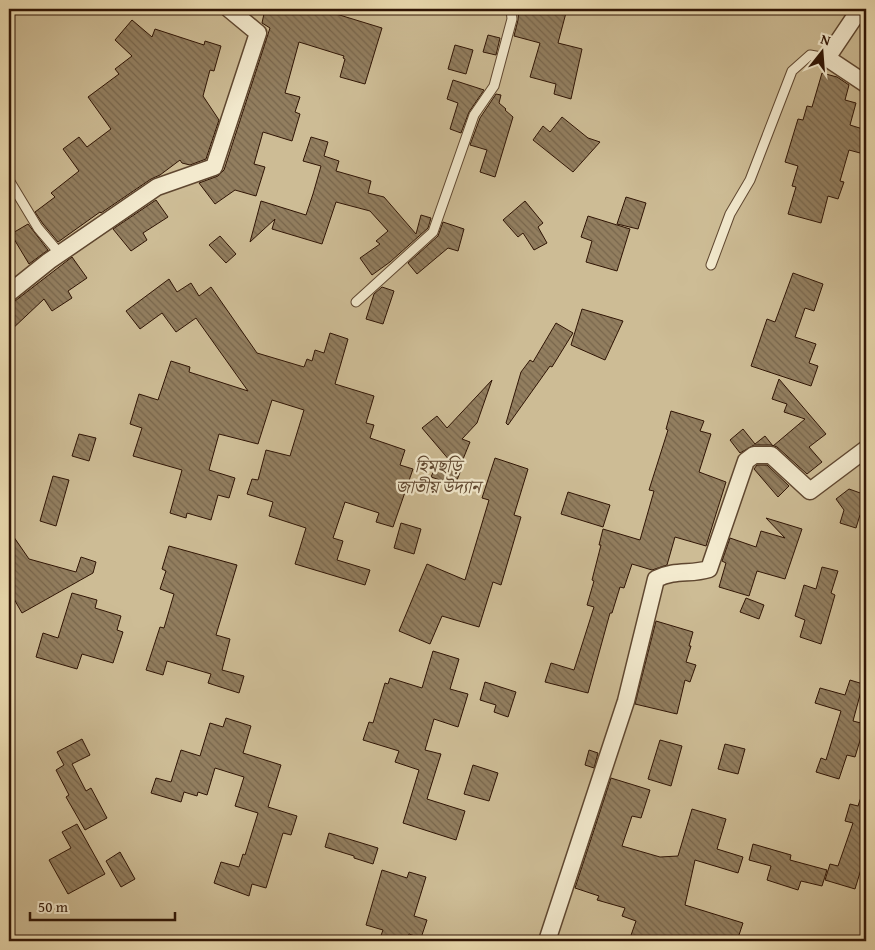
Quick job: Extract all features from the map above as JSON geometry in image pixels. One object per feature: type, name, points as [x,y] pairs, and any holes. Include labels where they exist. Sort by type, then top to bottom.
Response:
[{"type":"street","points":[[9,293],[60,254],[158,187],[214,167],[258,33],[229,9]]},
{"type":"street","points":[[860,9],[828,58],[866,84]]},
{"type":"street","points":[[547,941],[626,701],[656,579],[675,572],[708,569],[746,461],[754,455],[771,454],[810,491],[866,449]]},
{"type":"lane","points":[[356,302],[433,232],[474,115],[494,86],[512,19],[511,9]]},
{"type":"lane","points":[[711,265],[730,214],[750,180],[792,71],[810,55],[828,58]]},
{"type":"lane","points":[[9,180],[38,228],[60,254]]},
{"type":"green space","name":"হিমছড়ি জাতীয় উদ্যান","points":[[9,9],[866,9],[866,941],[9,941]]},
{"type":"building","points":[[265,9],[335,9],[333,13],[382,28],[365,84],[340,77],[345,59],[343,58],[344,56],[299,42],[285,93],[300,97],[295,112],[300,114],[292,141],[263,132],[254,164],[265,167],[256,196],[235,190],[215,204],[199,183],[218,176],[224,170],[270,28],[262,23]]},
{"type":"building","points":[[519,9],[567,9],[558,43],[582,49],[571,99],[554,94],[556,84],[530,77],[540,43],[514,36]]},
{"type":"building","points":[[132,20],[152,37],[155,29],[204,45],[205,41],[221,46],[214,71],[210,70],[203,96],[219,120],[206,159],[190,165],[182,163],[180,160],[58,242],[35,212],[55,197],[51,193],[79,171],[63,149],[79,137],[87,147],[111,129],[88,97],[119,74],[115,69],[132,56],[115,40]]},
{"type":"building","points":[[488,35],[500,38],[496,55],[483,52]]},
{"type":"building","points":[[455,45],[473,50],[466,74],[448,69]]},
{"type":"building","points":[[822,73],[837,77],[849,85],[845,100],[856,103],[850,125],[866,130],[860,153],[849,150],[840,181],[844,182],[838,199],[828,196],[821,223],[788,214],[796,187],[792,186],[798,166],[785,162],[798,119],[803,120],[807,106],[812,107]]},
{"type":"building","points":[[453,80],[484,90],[469,112],[461,133],[450,129],[458,103],[447,99]]},
{"type":"building","points":[[496,94],[501,95],[499,103],[513,117],[495,177],[480,172],[487,150],[470,145],[480,118]]},
{"type":"building","points":[[562,117],[588,138],[600,142],[573,172],[533,140],[543,126],[550,132]]},
{"type":"building","points":[[311,137],[328,142],[324,156],[339,161],[336,171],[371,181],[368,193],[384,197],[416,234],[421,215],[431,218],[428,228],[390,262],[372,275],[360,258],[380,244],[376,241],[388,231],[370,211],[336,202],[322,244],[272,229],[275,219],[250,242],[261,201],[306,215],[321,166],[303,161]]},
{"type":"building","points":[[626,197],[646,203],[638,229],[617,224]]},
{"type":"building","points":[[156,200],[168,217],[143,233],[147,240],[131,251],[113,229]]},
{"type":"building","points":[[525,201],[543,223],[538,227],[547,243],[534,250],[523,233],[518,237],[503,220]]},
{"type":"building","points":[[588,216],[630,229],[617,271],[586,262],[592,241],[581,237]]},
{"type":"building","points":[[443,222],[464,229],[458,251],[448,248],[417,274],[408,263],[438,236]]},
{"type":"building","points":[[28,224],[48,250],[29,264],[11,234]]},
{"type":"building","points":[[220,236],[236,254],[226,263],[209,245]]},
{"type":"building","points":[[72,257],[87,278],[68,291],[72,298],[52,311],[44,299],[9,332],[9,303],[15,301]]},
{"type":"building","points":[[793,273],[823,284],[814,311],[805,308],[795,337],[816,344],[809,363],[818,366],[811,386],[751,366],[767,319],[775,322]]},
{"type":"building","points":[[169,279],[177,292],[191,283],[199,296],[211,287],[257,353],[304,367],[307,359],[312,361],[315,350],[324,353],[330,333],[348,339],[335,384],[374,396],[366,423],[374,425],[370,438],[405,450],[400,465],[413,469],[393,527],[376,522],[379,513],[345,502],[333,538],[343,541],[337,560],[370,570],[365,585],[295,564],[306,528],[269,516],[273,502],[247,494],[252,479],[258,480],[266,450],[290,456],[304,410],[272,400],[258,444],[219,434],[209,470],[235,478],[229,498],[218,495],[211,520],[187,513],[186,518],[170,513],[182,470],[133,456],[142,428],[130,424],[139,394],[158,400],[171,361],[190,367],[189,372],[248,391],[196,318],[176,332],[162,313],[140,329],[126,311]]},
{"type":"building","points":[[382,287],[394,291],[383,324],[366,319],[374,294]]},
{"type":"building","points":[[582,309],[623,321],[605,360],[571,345]]},
{"type":"building","points":[[556,323],[573,333],[552,367],[550,366],[508,425],[506,423],[521,372],[530,360],[533,362]]},
{"type":"building","points":[[779,379],[826,434],[809,447],[822,462],[807,474],[777,447],[773,446],[805,419],[784,412],[787,404],[772,399]]},
{"type":"building","points":[[492,380],[477,423],[462,439],[470,442],[455,485],[431,477],[438,461],[456,468],[422,428],[437,416],[447,428]]},
{"type":"building","points":[[671,411],[704,421],[700,431],[711,434],[699,472],[726,482],[706,546],[675,537],[667,565],[652,570],[632,564],[624,588],[620,587],[612,613],[610,613],[588,693],[545,682],[551,663],[574,670],[594,607],[587,605],[594,581],[592,580],[603,529],[640,540],[654,491],[649,490],[668,430],[666,429]]},
{"type":"building","points":[[743,429],[755,444],[765,436],[773,446],[754,445],[740,453],[730,440]]},
{"type":"building","points":[[79,434],[96,438],[89,461],[72,456]]},
{"type":"building","points":[[495,458],[528,469],[514,515],[521,517],[501,585],[493,582],[479,627],[442,616],[430,644],[399,631],[427,564],[465,580],[489,500],[482,498]]},
{"type":"building","points":[[757,465],[767,465],[789,486],[778,497],[754,469]]},
{"type":"building","points":[[53,476],[69,480],[56,526],[40,521]]},
{"type":"building","points":[[849,489],[866,495],[866,517],[860,515],[856,528],[840,523],[844,510],[836,499]]},
{"type":"building","points":[[568,492],[610,505],[603,527],[561,514]]},
{"type":"building","points":[[766,518],[802,529],[785,579],[757,571],[749,596],[719,587],[726,563],[722,561],[730,538],[756,547],[761,531],[785,538]]},
{"type":"building","points":[[401,523],[421,529],[414,554],[394,548]]},
{"type":"building","points":[[9,530],[29,559],[76,572],[81,557],[96,562],[93,573],[22,613],[14,599],[9,601]]},
{"type":"building","points":[[169,546],[237,565],[216,635],[230,639],[222,670],[244,676],[239,693],[208,683],[211,674],[167,661],[163,675],[146,670],[160,627],[164,628],[174,594],[160,589],[166,571],[162,569]]},
{"type":"building","points":[[822,567],[838,571],[831,593],[835,595],[821,644],[800,637],[805,620],[795,616],[804,585],[816,589]]},
{"type":"building","points":[[72,593],[97,600],[95,608],[121,616],[117,630],[123,632],[113,663],[82,654],[77,669],[36,657],[43,633],[58,638]]},
{"type":"building","points":[[746,598],[764,605],[759,619],[740,612]]},
{"type":"building","points":[[656,621],[693,632],[686,662],[696,665],[690,682],[685,680],[677,714],[635,704]]},
{"type":"building","points":[[433,651],[459,659],[450,689],[468,694],[458,727],[434,719],[425,750],[441,754],[427,799],[465,811],[456,840],[403,823],[419,770],[395,762],[399,751],[363,740],[369,722],[373,723],[385,683],[388,684],[390,678],[422,688]]},
{"type":"building","points":[[850,680],[863,684],[853,721],[865,724],[855,757],[847,755],[839,779],[816,772],[821,758],[826,760],[841,711],[815,703],[820,688],[845,695]]},
{"type":"building","points":[[485,682],[516,692],[508,717],[494,712],[496,705],[480,700]]},
{"type":"building","points":[[226,718],[251,726],[243,753],[281,765],[268,807],[297,816],[291,835],[283,833],[266,888],[252,884],[249,896],[214,883],[221,862],[239,867],[243,854],[245,855],[258,813],[235,806],[244,777],[215,768],[207,795],[198,792],[197,796],[184,792],[181,802],[151,793],[156,778],[171,782],[181,750],[200,756],[210,723],[223,727]]},
{"type":"building","points":[[82,739],[90,755],[72,764],[86,791],[91,788],[107,818],[85,830],[66,797],[69,795],[56,770],[64,765],[57,752]]},
{"type":"building","points":[[660,740],[682,746],[671,786],[648,779]]},
{"type":"building","points":[[725,744],[745,749],[738,774],[718,769]]},
{"type":"building","points":[[589,750],[598,753],[594,768],[585,765]]},
{"type":"building","points":[[473,765],[498,773],[489,801],[464,794]]},
{"type":"building","points":[[611,778],[650,790],[641,818],[632,816],[622,846],[660,857],[678,856],[692,809],[726,819],[717,849],[743,857],[738,873],[695,860],[685,905],[743,923],[737,941],[713,941],[700,937],[699,941],[673,941],[660,937],[659,941],[629,941],[636,921],[622,916],[625,908],[597,900],[599,896],[575,888]]},
{"type":"building","points":[[863,791],[866,792],[866,853],[855,889],[825,880],[830,864],[838,866],[853,823],[845,821],[850,804],[858,806]]},
{"type":"building","points":[[77,824],[105,874],[68,894],[49,860],[71,848],[62,832]]},
{"type":"building","points":[[329,833],[378,848],[373,864],[325,847]]},
{"type":"building","points":[[753,844],[791,855],[790,860],[827,870],[822,886],[801,881],[798,890],[767,880],[771,866],[749,860]]},
{"type":"building","points":[[120,852],[135,879],[121,887],[106,861]]},
{"type":"building","points":[[382,870],[407,878],[409,872],[426,877],[414,916],[427,920],[421,938],[409,934],[406,941],[379,941],[383,930],[366,925]]}]
